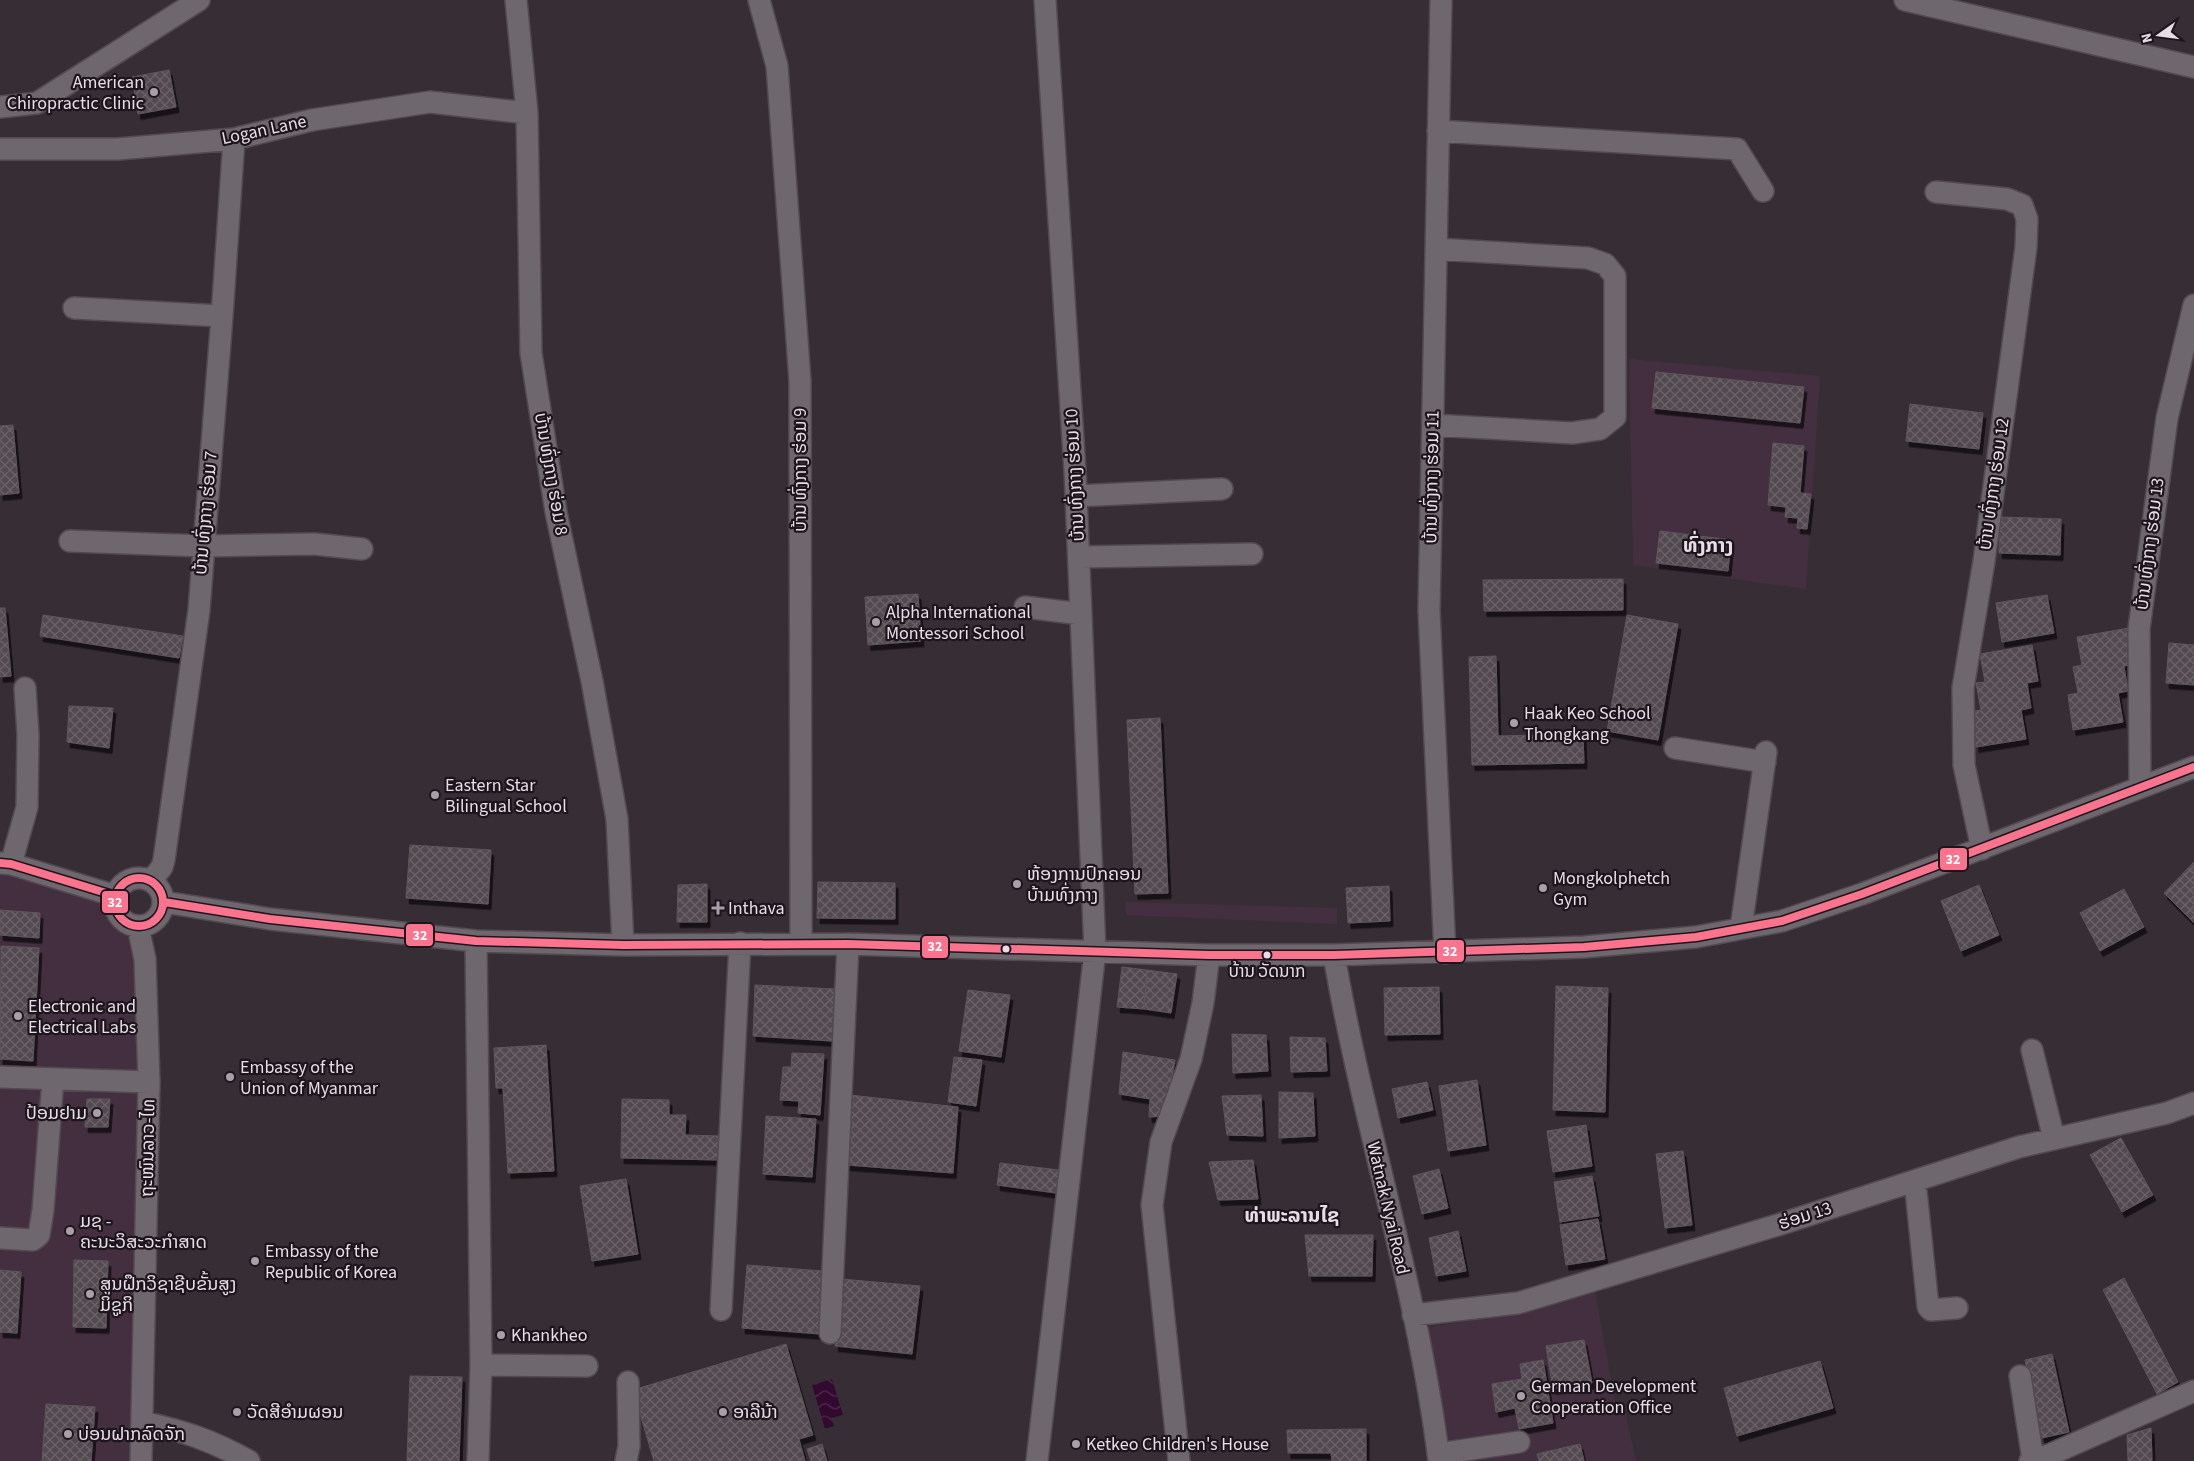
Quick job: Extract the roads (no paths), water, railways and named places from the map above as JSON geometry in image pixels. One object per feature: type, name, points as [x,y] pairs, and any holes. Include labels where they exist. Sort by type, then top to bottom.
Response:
[{"type":"street","points":[[0,107],[37,103],[200,0]]},
{"type":"street","name":"ບ້ານ ທົ່ງກາງ ຮ່ອມ 8","points":[[516,0],[527,113],[531,353],[556,512],[592,681],[617,819],[623,945]]},
{"type":"street","name":"ບ້ານ ທົ່ງກາງ ຮ່ອມ 9","points":[[759,0],[777,66],[800,381],[801,943]]},
{"type":"street","name":"ບ້ານ ທົ່ງກາງ ຮ່ອມ 10","points":[[1037,1461],[1095,951],[1076,496],[1045,0]]},
{"type":"street","name":"ບ້ານ ທົ່ງກາງ ຮ່ອມ 11","points":[[1441,0],[1429,611],[1445,953]]},
{"type":"street","points":[[1906,0],[2194,67]]},
{"type":"street","name":"Logan Lane","points":[[0,149],[118,149],[234,139],[312,120],[430,102],[527,113]]},
{"type":"street","points":[[1438,131],[1737,149],[1763,191]]},
{"type":"street","name":"ບ້ານ ທົ່ງກາງ ຮ່ອມ 7","points":[[151,881],[162,867],[164,860],[191,609],[203,546],[234,139]]},
{"type":"street","name":"ບ້ານ ທົ່ງກາງ ຮ່ອມ 12","points":[[1936,192],[2007,199],[2022,204],[2027,219],[2026,247],[1984,561],[1963,688],[1964,765],[1982,849]]},
{"type":"street","points":[[1433,425],[1572,433],[1600,430],[1616,417],[1615,276],[1606,264],[1588,258],[1436,249]]},
{"type":"street","name":"ບ້ານ ທົ່ງກາງ ຮ່ອມ 13","points":[[2140,786],[2139,630],[2167,418],[2186,370],[2194,305]]},
{"type":"street","points":[[74,308],[222,316]]},
{"type":"street","points":[[1076,496],[1222,489]]},
{"type":"street","points":[[70,541],[203,546],[314,544],[362,549]]},
{"type":"street","points":[[1079,557],[1252,554]]},
{"type":"street","points":[[1025,607],[1081,614]]},
{"type":"street","points":[[25,688],[28,735],[27,807],[5,864],[116,896]]},
{"type":"street","points":[[1674,748],[1765,757],[1741,928]]},
{"type":"street","points":[[164,902],[270,919],[476,941],[623,945],[801,943],[1209,955],[1445,953],[1584,948],[1696,937],[1791,918],[1862,894],[1982,849],[2140,786],[2194,767]]},
{"type":"street","points":[[144,878],[151,881],[160,890],[164,902],[159,917],[153,922],[138,927],[125,922],[117,910],[116,896],[119,890],[129,880],[144,878]]},
{"type":"street","name":"ຖະໜົນລາວ-ໄທ","points":[[138,927],[145,959],[149,1082],[141,1461]]},
{"type":"street","points":[[476,941],[482,1365],[478,1461]]},
{"type":"street","points":[[720,1310],[740,943]]},
{"type":"street","points":[[830,1333],[848,944]]},
{"type":"street","points":[[1179,1461],[1152,1205],[1161,1142],[1193,1050],[1203,1003],[1209,955]]},
{"type":"street","name":"Watnak Nyai Road","points":[[1334,955],[1345,1019],[1413,1315],[1438,1458]]},
{"type":"street","points":[[2032,1050],[2054,1139]]},
{"type":"street","points":[[0,1077],[149,1082]]},
{"type":"street","points":[[0,1238],[33,1240],[39,1235],[43,1210],[53,1079]]},
{"type":"street","name":"ຮ່ອມ 13","points":[[1413,1315],[1518,1303],[1781,1224],[2019,1147],[2167,1113],[2194,1103]]},
{"type":"street","points":[[1915,1181],[1928,1308],[1931,1310],[1957,1308]]},
{"type":"street","points":[[482,1365],[587,1366]]},
{"type":"street","points":[[2020,1376],[2032,1461],[2050,1455],[2194,1391]]},
{"type":"street","points":[[626,1461],[629,1446],[628,1382]]},
{"type":"street","points":[[142,1422],[187,1432],[224,1447],[249,1461]]},
{"type":"street","points":[[1438,1458],[1519,1442]]},
{"type":"water","points":[[832,1379],[843,1415],[831,1418],[834,1426],[825,1429],[812,1385]]},
{"type":"place","name":"American Chiropractic Clinic","points":[[154,92]]},
{"type":"place","name":"Alpha International Montessori School","points":[[876,622]]},
{"type":"place","name":"Haak Keo School Thongkang","points":[[1514,723]]},
{"type":"place","name":"Eastern Star Bilingual School","points":[[435,795]]},
{"type":"place","name":"ຫ້ອງການປົກຄອນ ບ້າມທົ່ງກາງ","points":[[1017,884]]},
{"type":"place","name":"Mongkolphetch Gym","points":[[1543,888]]},
{"type":"place","name":"Inthava","points":[[718,908]]},
{"type":"place","name":"ບ້ານ ວັດນາກ","points":[[1267,955]]},
{"type":"place","name":"Electronic and Electrical Labs","points":[[18,1016]]},
{"type":"place","name":"Embassy of the Union of Myanmar","points":[[230,1077]]},
{"type":"place","name":"ປ້ອມຢາມ","points":[[97,1113]]},
{"type":"place","name":"ມຊ - ຄະນະວິສະວະກຳສາດ","points":[[70,1231]]},
{"type":"place","name":"Embassy of the Republic of Korea","points":[[255,1261]]},
{"type":"place","name":"ສູນຝຶກວິຊາຊີບຂັ້ນສູງ ມິຊູກິ","points":[[90,1294]]},
{"type":"place","name":"Khankheo","points":[[501,1335]]},
{"type":"place","name":"German Development Cooperation Office","points":[[1521,1396]]},
{"type":"place","name":"ວັດສີອຳມຜອນ","points":[[237,1412]]},
{"type":"place","name":"ອາລີນ້າ","points":[[723,1412]]},
{"type":"place","name":"ບ່ອນຝາກລົດຈັກ","points":[[68,1434]]},
{"type":"place","name":"Ketkeo Children's House","points":[[1076,1444]]},
{"type":"district","name":"ທົ່ງກາງ","points":[[1708,546]]},
{"type":"district","name":"ທ່າພະລານໄຊ","points":[[1292,1216]]}]
